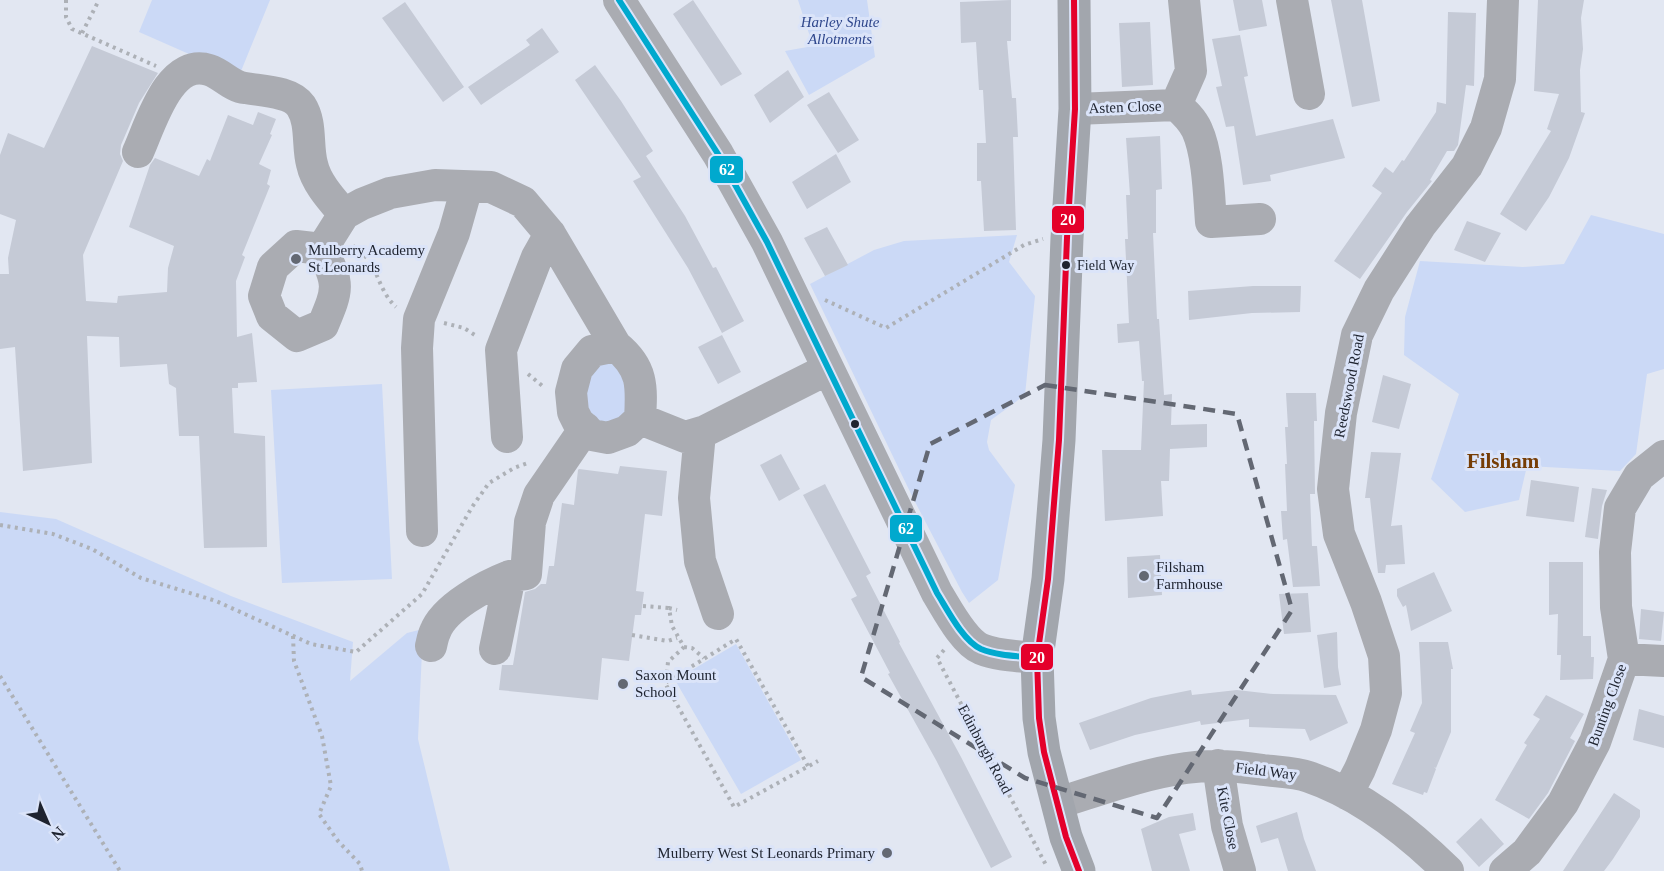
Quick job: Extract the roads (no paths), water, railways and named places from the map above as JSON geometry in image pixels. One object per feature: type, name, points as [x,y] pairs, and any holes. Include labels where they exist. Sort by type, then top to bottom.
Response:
[{"type":"main road","points":[[1074,0],[1075,109],[1059,440],[1048,579],[1037,658],[1039,718],[1044,752],[1065,837],[1079,871]]},
{"type":"street","points":[[619,0],[718,154],[767,242],[937,593],[961,631],[978,648],[1003,655],[1037,658]]},
{"type":"street","name":"Asten Close","points":[[1176,105],[1191,71],[1184,0]]},
{"type":"street","points":[[1292,0],[1309,94]]},
{"type":"street","name":"Reedswood Road","points":[[1347,794],[1376,729],[1386,693],[1384,656],[1339,534],[1333,489],[1341,413],[1357,335],[1379,290],[1420,226],[1467,166],[1486,128],[1500,79],[1503,0]]},
{"type":"street","points":[[138,152],[160,101],[171,84],[179,76],[194,69],[208,69],[240,88],[281,93],[300,105],[309,129],[312,166],[328,196],[344,214]]},
{"type":"street","name":"Asten Close","points":[[1075,109],[1176,105],[1190,117],[1198,130],[1208,175],[1211,222],[1260,219]]},
{"type":"street","points":[[322,249],[344,214],[390,193],[435,184],[491,187],[523,202],[550,234],[616,346],[629,357],[641,377],[640,418],[627,431],[608,438],[592,435],[577,439]]},
{"type":"street","points":[[422,531],[417,348],[419,319],[454,233],[467,187]]},
{"type":"street","points":[[507,437],[501,350],[537,257],[550,234]]},
{"type":"street","points":[[431,646],[435,631],[442,619],[454,608],[498,580],[526,574],[530,522],[539,495],[577,439],[578,422],[573,412],[571,392],[577,369],[592,351],[616,346]]},
{"type":"street","points":[[640,418],[685,437],[700,433],[756,407],[828,369]]},
{"type":"street","points":[[700,433],[694,498],[700,561],[718,614]]},
{"type":"street","name":"Bunting Close","points":[[1505,871],[1527,852],[1563,803],[1595,742],[1624,658],[1616,596],[1615,552],[1620,508],[1639,476],[1664,456]]},
{"type":"street","points":[[495,649],[510,576]]},
{"type":"street","points":[[1624,658],[1664,661]]},
{"type":"street","name":"Field Way","points":[[1058,803],[1130,781],[1185,768],[1218,765],[1308,776],[1347,794],[1390,820],[1424,847],[1448,871]]},
{"type":"street","name":"Kite Close","points":[[1218,765],[1227,826],[1240,871]]},
{"type":"place","name":"Mulberry Academy St Leonards","points":[[296,259]]},
{"type":"place","name":"Field Way","points":[[1066,265]]},
{"type":"place","name":"Filsham Farmhouse","points":[[1144,576]]},
{"type":"place","name":"Saxon Mount School","points":[[623,684]]},
{"type":"place","name":"Mulberry West St Leonards Primary","points":[[887,853]]},
{"type":"district","name":"Filsham","points":[[1503,461]]},
{"type":"park label","name":"Harley Shute Allotments","points":[[840,30]]}]
